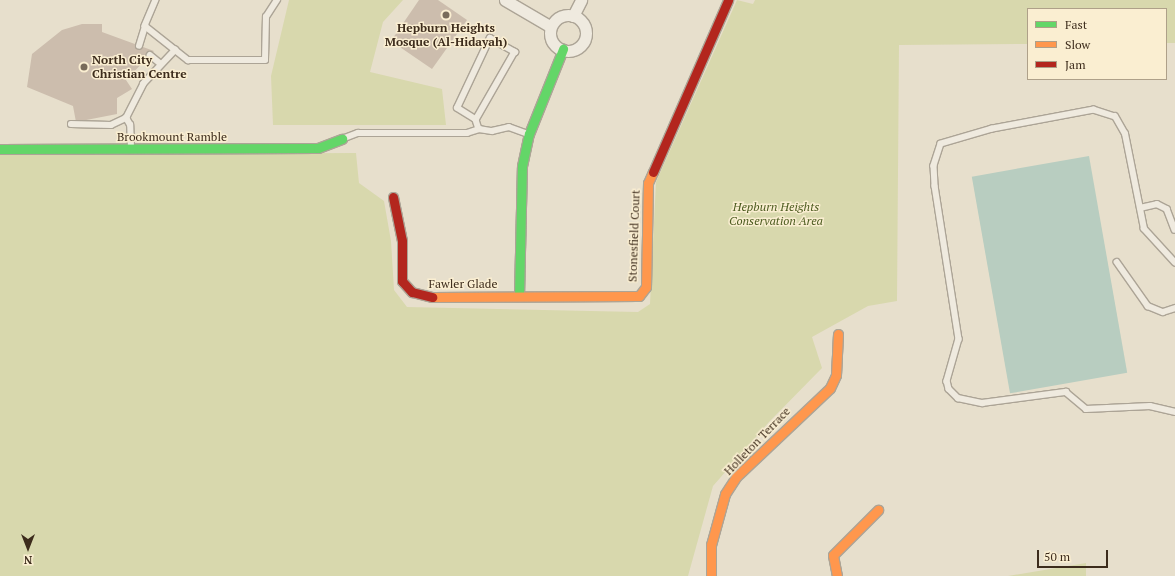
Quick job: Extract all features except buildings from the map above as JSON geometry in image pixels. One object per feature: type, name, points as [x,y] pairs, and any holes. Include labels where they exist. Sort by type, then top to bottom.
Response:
[{"type":"street","points":[[505,0],[551,27]]},
{"type":"street","points":[[573,16],[581,0]]},
{"type":"street","name":"Stonesfield Court","points":[[519,296],[639,296],[646,287],[648,183],[728,0]]},
{"type":"street","points":[[573,16],[583,23],[586,35],[580,46],[562,50],[553,42],[551,27],[559,17],[573,16]]},
{"type":"street","points":[[519,296],[518,209],[528,134],[562,50]]},
{"type":"street","name":"Brookmount Ramble","points":[[0,149],[318,148],[342,139]]},
{"type":"street","name":"Fawler Glade","points":[[393,197],[402,241],[402,281],[412,292],[427,297],[519,296]]},
{"type":"street","name":"Holleton Terrace","points":[[711,576],[711,545],[725,494],[736,477],[830,388],[836,375],[838,334]]},
{"type":"street","points":[[837,576],[833,555],[878,510]]},
{"type":"lane","points":[[139,46],[144,26],[156,0]]},
{"type":"lane","points":[[144,26],[188,60],[265,60],[266,17],[277,0]]},
{"type":"lane","points":[[476,120],[515,52],[490,38],[457,108],[476,120],[479,128]]},
{"type":"lane","points":[[131,149],[126,118],[143,84],[175,50]]},
{"type":"lane","points":[[150,55],[161,64]]},
{"type":"lane","points":[[1175,263],[1144,229],[1125,134],[1115,117],[1094,110],[992,130],[941,144],[934,166],[935,186],[960,339],[947,381],[948,389],[958,398],[982,403],[1066,392],[1086,409],[1150,406],[1175,412]]},
{"type":"lane","points":[[71,124],[111,125],[126,118]]},
{"type":"lane","points":[[342,139],[358,133],[467,133],[479,128],[492,131],[509,127],[528,134]]},
{"type":"lane","points":[[1140,208],[1157,204],[1167,209],[1175,230]]},
{"type":"lane","points":[[1117,262],[1148,306],[1163,312],[1175,308]]},
{"type":"green space","points":[[289,0],[403,0],[383,22],[370,72],[442,89],[446,125],[273,125],[271,76]]},
{"type":"green space","name":"Hepburn Heights Conservation Area","points":[[737,0],[753,4],[755,0],[1175,0],[1175,43],[1167,43],[1167,8],[1027,8],[1027,44],[899,45],[897,301],[868,306],[812,337],[822,368],[769,422],[713,486],[688,576],[0,576],[0,155],[356,153],[359,183],[384,201],[391,241],[394,290],[407,307],[638,312],[650,304],[656,182]]},
{"type":"green space","points":[[1086,563],[1086,576],[1008,576]]},
{"type":"shaded area","points":[[1089,156],[1127,373],[1010,393],[972,177]]},
{"type":"traffic: fast","points":[[519,296],[522,166],[529,134],[563,49]]},
{"type":"traffic: fast","points":[[0,149],[318,148],[342,139]]},
{"type":"traffic: slow","points":[[432,297],[639,296],[646,287],[648,183],[653,172]]},
{"type":"traffic: slow","points":[[711,576],[711,545],[725,494],[736,477],[830,388],[836,375],[838,334]]},
{"type":"traffic: slow","points":[[837,576],[833,555],[878,510]]},
{"type":"traffic: jam","points":[[653,172],[728,0]]},
{"type":"traffic: jam","points":[[393,197],[402,241],[402,281],[412,292],[432,297]]},
{"type":"place","name":"Hepburn Heights Mosque (Al-Hidayah)","points":[[446,15]]},
{"type":"place","name":"North City Christian Centre","points":[[84,67]]}]
